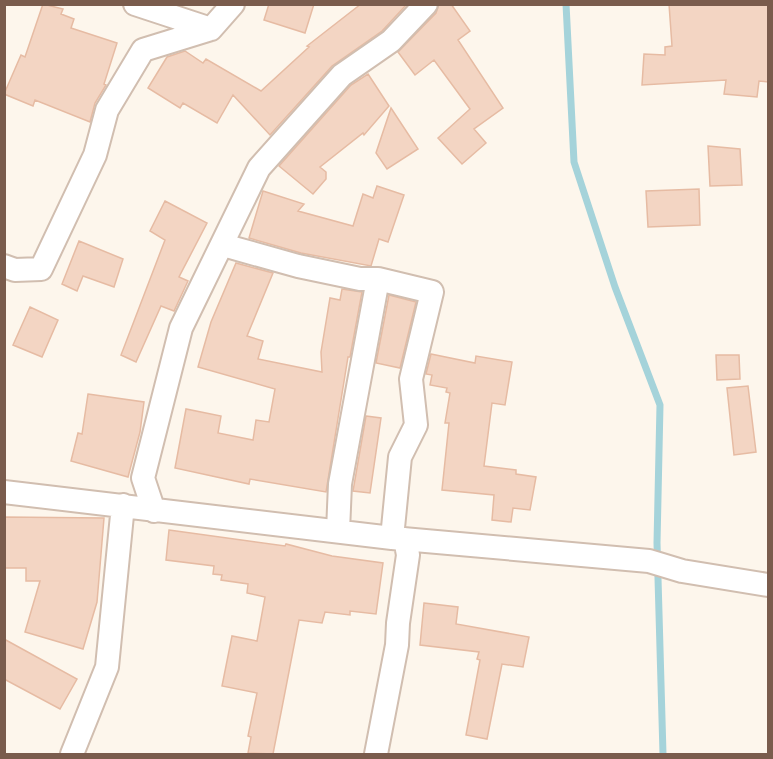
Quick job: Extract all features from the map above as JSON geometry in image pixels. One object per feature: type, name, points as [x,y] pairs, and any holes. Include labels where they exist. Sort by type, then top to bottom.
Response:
[{"type":"street","points":[[135,4],[211,29]]},
{"type":"street","points":[[4,266],[15,270],[41,269],[95,154],[107,110],[143,50],[211,29],[232,4]]},
{"type":"street","points":[[154,511],[142,478],[181,328],[259,168],[342,75],[391,41],[426,4]]},
{"type":"street","points":[[223,245],[298,267],[360,279],[378,279],[432,292],[411,379],[416,425],[400,457],[399,539],[408,555],[398,623],[398,645],[376,754]]},
{"type":"street","points":[[338,531],[340,484],[378,279]]},
{"type":"street","points":[[4,492],[399,539],[648,561],[682,571],[768,585]]},
{"type":"street","points":[[72,754],[107,667],[123,505]]},
{"type":"building","points":[[43,4],[63,9],[61,14],[74,19],[71,28],[117,43],[104,84],[106,85],[95,103],[90,122],[35,100],[33,106],[4,94],[21,55],[25,57]]},
{"type":"building","points":[[269,4],[314,4],[305,33],[264,20]]},
{"type":"building","points":[[361,4],[407,4],[382,31],[332,66],[270,135],[233,95],[217,123],[183,103],[180,108],[148,88],[167,57],[185,51],[203,63],[206,59],[261,91],[309,47],[307,46]]},
{"type":"building","points":[[439,4],[451,4],[470,31],[458,40],[503,108],[474,129],[486,143],[462,164],[438,138],[470,109],[434,60],[415,75],[398,52],[436,13]]},
{"type":"building","points":[[669,4],[768,4],[768,82],[759,81],[757,97],[724,94],[726,80],[642,85],[644,54],[665,55],[665,47],[672,46]]},
{"type":"building","points":[[368,74],[389,106],[364,135],[363,133],[320,167],[326,172],[326,179],[313,194],[279,166],[351,85]]},
{"type":"building","points":[[391,108],[418,149],[387,169],[376,153]]},
{"type":"building","points":[[708,146],[740,149],[742,185],[710,186]]},
{"type":"building","points":[[377,186],[404,195],[388,242],[379,239],[371,266],[301,253],[249,238],[263,191],[304,204],[298,211],[353,226],[363,194],[373,198]]},
{"type":"building","points":[[699,189],[700,225],[648,227],[646,191]]},
{"type":"building","points":[[165,201],[207,223],[179,277],[188,281],[174,311],[161,306],[136,362],[121,355],[165,240],[150,231]]},
{"type":"building","points":[[79,241],[123,259],[114,287],[83,276],[77,291],[62,284]]},
{"type":"building","points":[[236,263],[273,273],[247,336],[263,341],[258,359],[322,372],[321,352],[330,298],[340,300],[342,289],[362,292],[350,357],[348,357],[326,492],[250,479],[249,484],[175,468],[186,409],[221,416],[218,433],[253,440],[256,420],[269,422],[275,389],[198,367],[211,322]]},
{"type":"building","points":[[389,295],[416,302],[400,368],[376,363]]},
{"type":"building","points":[[30,307],[58,320],[42,357],[13,345]]},
{"type":"building","points":[[431,354],[475,363],[476,356],[512,362],[505,405],[492,403],[484,466],[516,470],[516,474],[536,477],[530,510],[513,508],[511,522],[492,520],[494,495],[442,490],[449,423],[445,423],[450,393],[446,392],[447,388],[430,385],[432,375],[426,374]]},
{"type":"building","points":[[716,355],[739,355],[740,379],[717,380]]},
{"type":"building","points":[[748,386],[756,452],[734,455],[727,388]]},
{"type":"building","points":[[88,394],[144,402],[140,432],[128,477],[71,461],[78,433],[82,434]]},
{"type":"building","points":[[366,416],[381,418],[370,493],[353,491]]},
{"type":"building","points":[[4,517],[104,518],[97,602],[83,649],[25,632],[40,581],[26,581],[26,568],[4,568]]},
{"type":"building","points":[[169,530],[285,546],[286,544],[332,556],[383,563],[376,614],[350,611],[350,615],[325,612],[322,623],[299,620],[273,754],[248,753],[251,737],[248,736],[257,693],[222,686],[232,636],[257,641],[265,597],[247,593],[248,584],[221,580],[222,575],[213,574],[214,566],[166,560]]},
{"type":"building","points":[[424,603],[458,607],[456,624],[529,637],[523,667],[502,664],[487,739],[466,735],[480,660],[477,659],[479,652],[420,645]]},
{"type":"building","points":[[4,639],[77,679],[60,709],[4,679]]},
{"type":"waterway","points":[[566,4],[574,162],[615,287],[660,405],[657,543],[663,754]]}]
